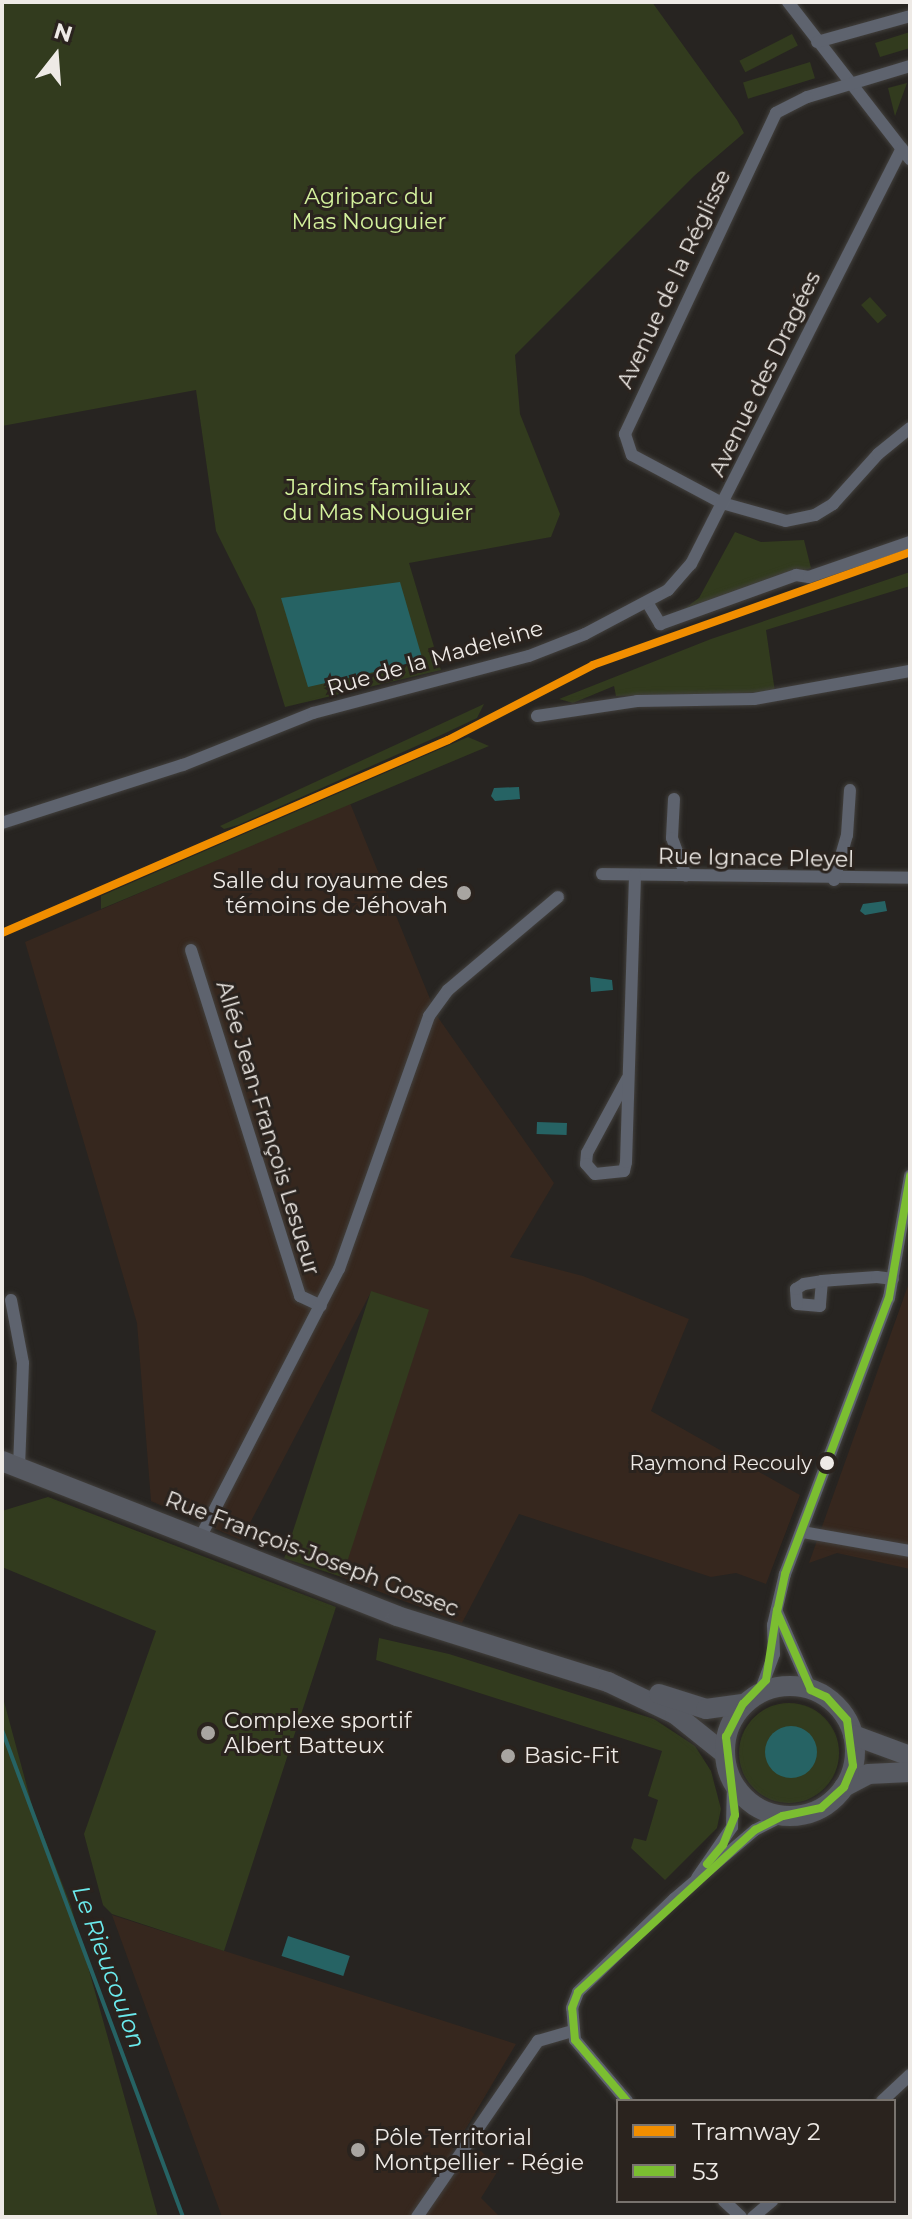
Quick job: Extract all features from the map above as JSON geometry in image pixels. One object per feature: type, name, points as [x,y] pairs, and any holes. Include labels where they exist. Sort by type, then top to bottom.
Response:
[{"type":"main road","name":"Rue François-Joseph Gossec","points":[[10,1464],[201,1536],[397,1616],[706,1709],[752,1698]]},
{"type":"main road","name":"Rue François-Joseph Gossec","points":[[608,1682],[675,1714],[725,1754]]},
{"type":"main road","points":[[844,1787],[853,1766],[853,1735],[838,1708],[811,1690],[780,1687],[752,1698],[732,1721],[725,1754],[733,1784],[751,1803],[783,1816],[821,1808],[844,1787],[868,1774],[910,1772]]},
{"type":"main road","points":[[853,1735],[910,1756]]},
{"type":"street","points":[[788,2],[906,154]]},
{"type":"street","points":[[817,42],[910,16]]},
{"type":"street","points":[[850,83],[910,66]]},
{"type":"street","name":"Avenue de la Réglisse","points":[[850,83],[776,113],[626,426],[632,455],[722,503],[769,520],[815,515],[833,504],[878,454],[910,428]]},
{"type":"street","name":"Avenue des Dragées","points":[[647,602],[681,580],[906,154]]},
{"type":"street","points":[[647,602],[660,624],[796,575],[809,577],[910,542]]},
{"type":"street","name":"Rue de la Madeleine","points":[[2,823],[183,765],[313,713],[529,656],[647,602]]},
{"type":"street","points":[[537,716],[637,701],[754,699],[910,671]]},
{"type":"street","points":[[834,880],[847,835],[850,790]]},
{"type":"street","points":[[674,799],[672,838],[686,876]]},
{"type":"street","name":"Rue Ignace Pleyel","points":[[602,874],[834,880],[910,878]]},
{"type":"street","points":[[627,1079],[587,1153],[586,1164],[595,1174],[624,1171],[635,875]]},
{"type":"street","points":[[201,1536],[339,1269],[429,1016],[448,990],[558,897]]},
{"type":"street","name":"Allée Jean-François Lesueur","points":[[191,950],[300,1296],[321,1306]]},
{"type":"street","points":[[752,1698],[774,1654],[777,1612],[802,1532],[893,1279],[910,1176]]},
{"type":"street","points":[[822,1281],[893,1279]]},
{"type":"street","points":[[10,1464],[23,1363],[11,1300]]},
{"type":"street","points":[[802,1532],[910,1551]]},
{"type":"street","points":[[777,1612],[811,1690]]},
{"type":"street","points":[[695,1881],[732,1827],[733,1784]]},
{"type":"street","points":[[625,2099],[583,2054],[572,2031],[572,2008],[578,1992],[695,1881],[755,1830],[783,1816]]},
{"type":"street","points":[[417,2217],[538,2041],[572,2031]]},
{"type":"street","points":[[884,2099],[910,2075]]},
{"type":"street","points":[[726,2203],[741,2217]]},
{"type":"street","points":[[753,2217],[770,2203]]},
{"type":"shaded area","points":[[350,803],[437,1016],[554,1183],[510,1257],[583,1276],[689,1319],[651,1411],[800,1495],[766,1584],[736,1573],[711,1577],[519,1514],[462,1623],[296,1560],[428,1311],[371,1292],[241,1540],[151,1501],[137,1323],[25,942]]},
{"type":"shaded area","points":[[910,1280],[910,1569],[837,1553],[809,1563]]},
{"type":"shaded area","points":[[112,1915],[516,2044],[449,2157],[481,2151],[499,2169],[481,2198],[500,2217],[222,2217]]},
{"type":"green space","name":"Agriparc du Mas Nouguier","points":[[2,2],[652,2],[737,120],[744,133],[694,176],[515,355],[520,414],[560,514],[551,537],[409,563],[441,670],[285,707],[255,609],[216,531],[196,390],[2,426]]},
{"type":"green space","points":[[910,32],[910,48],[880,57],[875,43]]},
{"type":"green space","points":[[792,34],[798,46],[745,72],[739,61]]},
{"type":"green space","points":[[810,62],[815,78],[748,99],[743,82]]},
{"type":"green space","points":[[907,83],[895,116],[888,88]]},
{"type":"green space","points":[[870,297],[887,316],[878,324],[861,305]]},
{"type":"green space","points":[[735,532],[761,542],[804,540],[811,568],[684,609],[699,598]]},
{"type":"green space","points":[[910,572],[910,586],[766,630],[775,692],[616,696],[614,686],[573,703],[559,699],[711,639]]},
{"type":"green space","points":[[484,704],[477,718],[439,736],[238,825],[224,829],[220,826]]},
{"type":"green space","points":[[468,737],[489,746],[101,909],[101,896]]},
{"type":"green space","points":[[371,1291],[429,1310],[342,1577],[284,1558]]},
{"type":"green space","name":"Complexe sportif Albert Batteux","points":[[48,1497],[336,1607],[224,1951],[112,1914],[103,1905],[84,1834],[156,1631],[2,1567],[2,1511]]},
{"type":"green space","points":[[379,1638],[449,1654],[654,1719],[695,1746],[711,1771],[721,1809],[717,1828],[665,1880],[631,1848],[634,1838],[646,1841],[658,1800],[648,1796],[662,1751],[376,1660]]},
{"type":"green space","points":[[2,1694],[33,1809],[71,1906],[158,2217],[2,2217]]},
{"type":"green space","points":[[789,1703],[808,1707],[825,1717],[835,1734],[839,1753],[835,1772],[825,1789],[808,1799],[789,1803],[770,1799],[753,1789],[743,1772],[739,1753],[743,1734],[753,1717],[770,1707]]},
{"type":"water","points":[[400,582],[423,661],[308,687],[281,598]]},
{"type":"water","points":[[519,787],[520,799],[495,801],[491,796],[494,788]]},
{"type":"water","points":[[885,901],[887,911],[865,915],[860,911],[863,904]]},
{"type":"water","points":[[590,977],[612,980],[613,990],[591,992]]},
{"type":"water","points":[[537,1122],[567,1123],[567,1135],[537,1134]]},
{"type":"water","points":[[791,1726],[809,1734],[817,1752],[809,1770],[791,1778],[773,1770],[765,1752],[773,1734]]},
{"type":"water","points":[[288,1936],[350,1956],[343,1976],[282,1956]]},
{"type":"waterway","name":"Le Rieucoulon","points":[[2,1730],[183,2217]]},
{"type":"tram line","name":"2","points":[[2,933],[448,740],[593,665],[910,552]]},
{"type":"transit line","name":"53","points":[[625,2099],[575,2040],[572,2008],[578,1992],[755,1830],[783,1816],[821,1808],[844,1787],[853,1766],[847,1720],[826,1697],[811,1690],[777,1612],[785,1574],[889,1298],[910,1176]]},
{"type":"transit line","name":"53","points":[[707,1864],[723,1845],[735,1815],[726,1737],[743,1704],[766,1680],[777,1610]]},
{"type":"place","name":"Salle du royaume des témoins de Jéhovah","points":[[464,893]]},
{"type":"place","name":"Raymond Recouly","points":[[827,1463]]},
{"type":"place","name":"Complexe sportif Albert Batteux","points":[[208,1733]]},
{"type":"place","name":"Basic-Fit","points":[[508,1756]]},
{"type":"place","name":"Pôle Territorial Montpellier - Régie","points":[[358,2150]]},
{"type":"park label","name":"Jardins familiaux du Mas Nouguier","points":[[378,500]]}]
